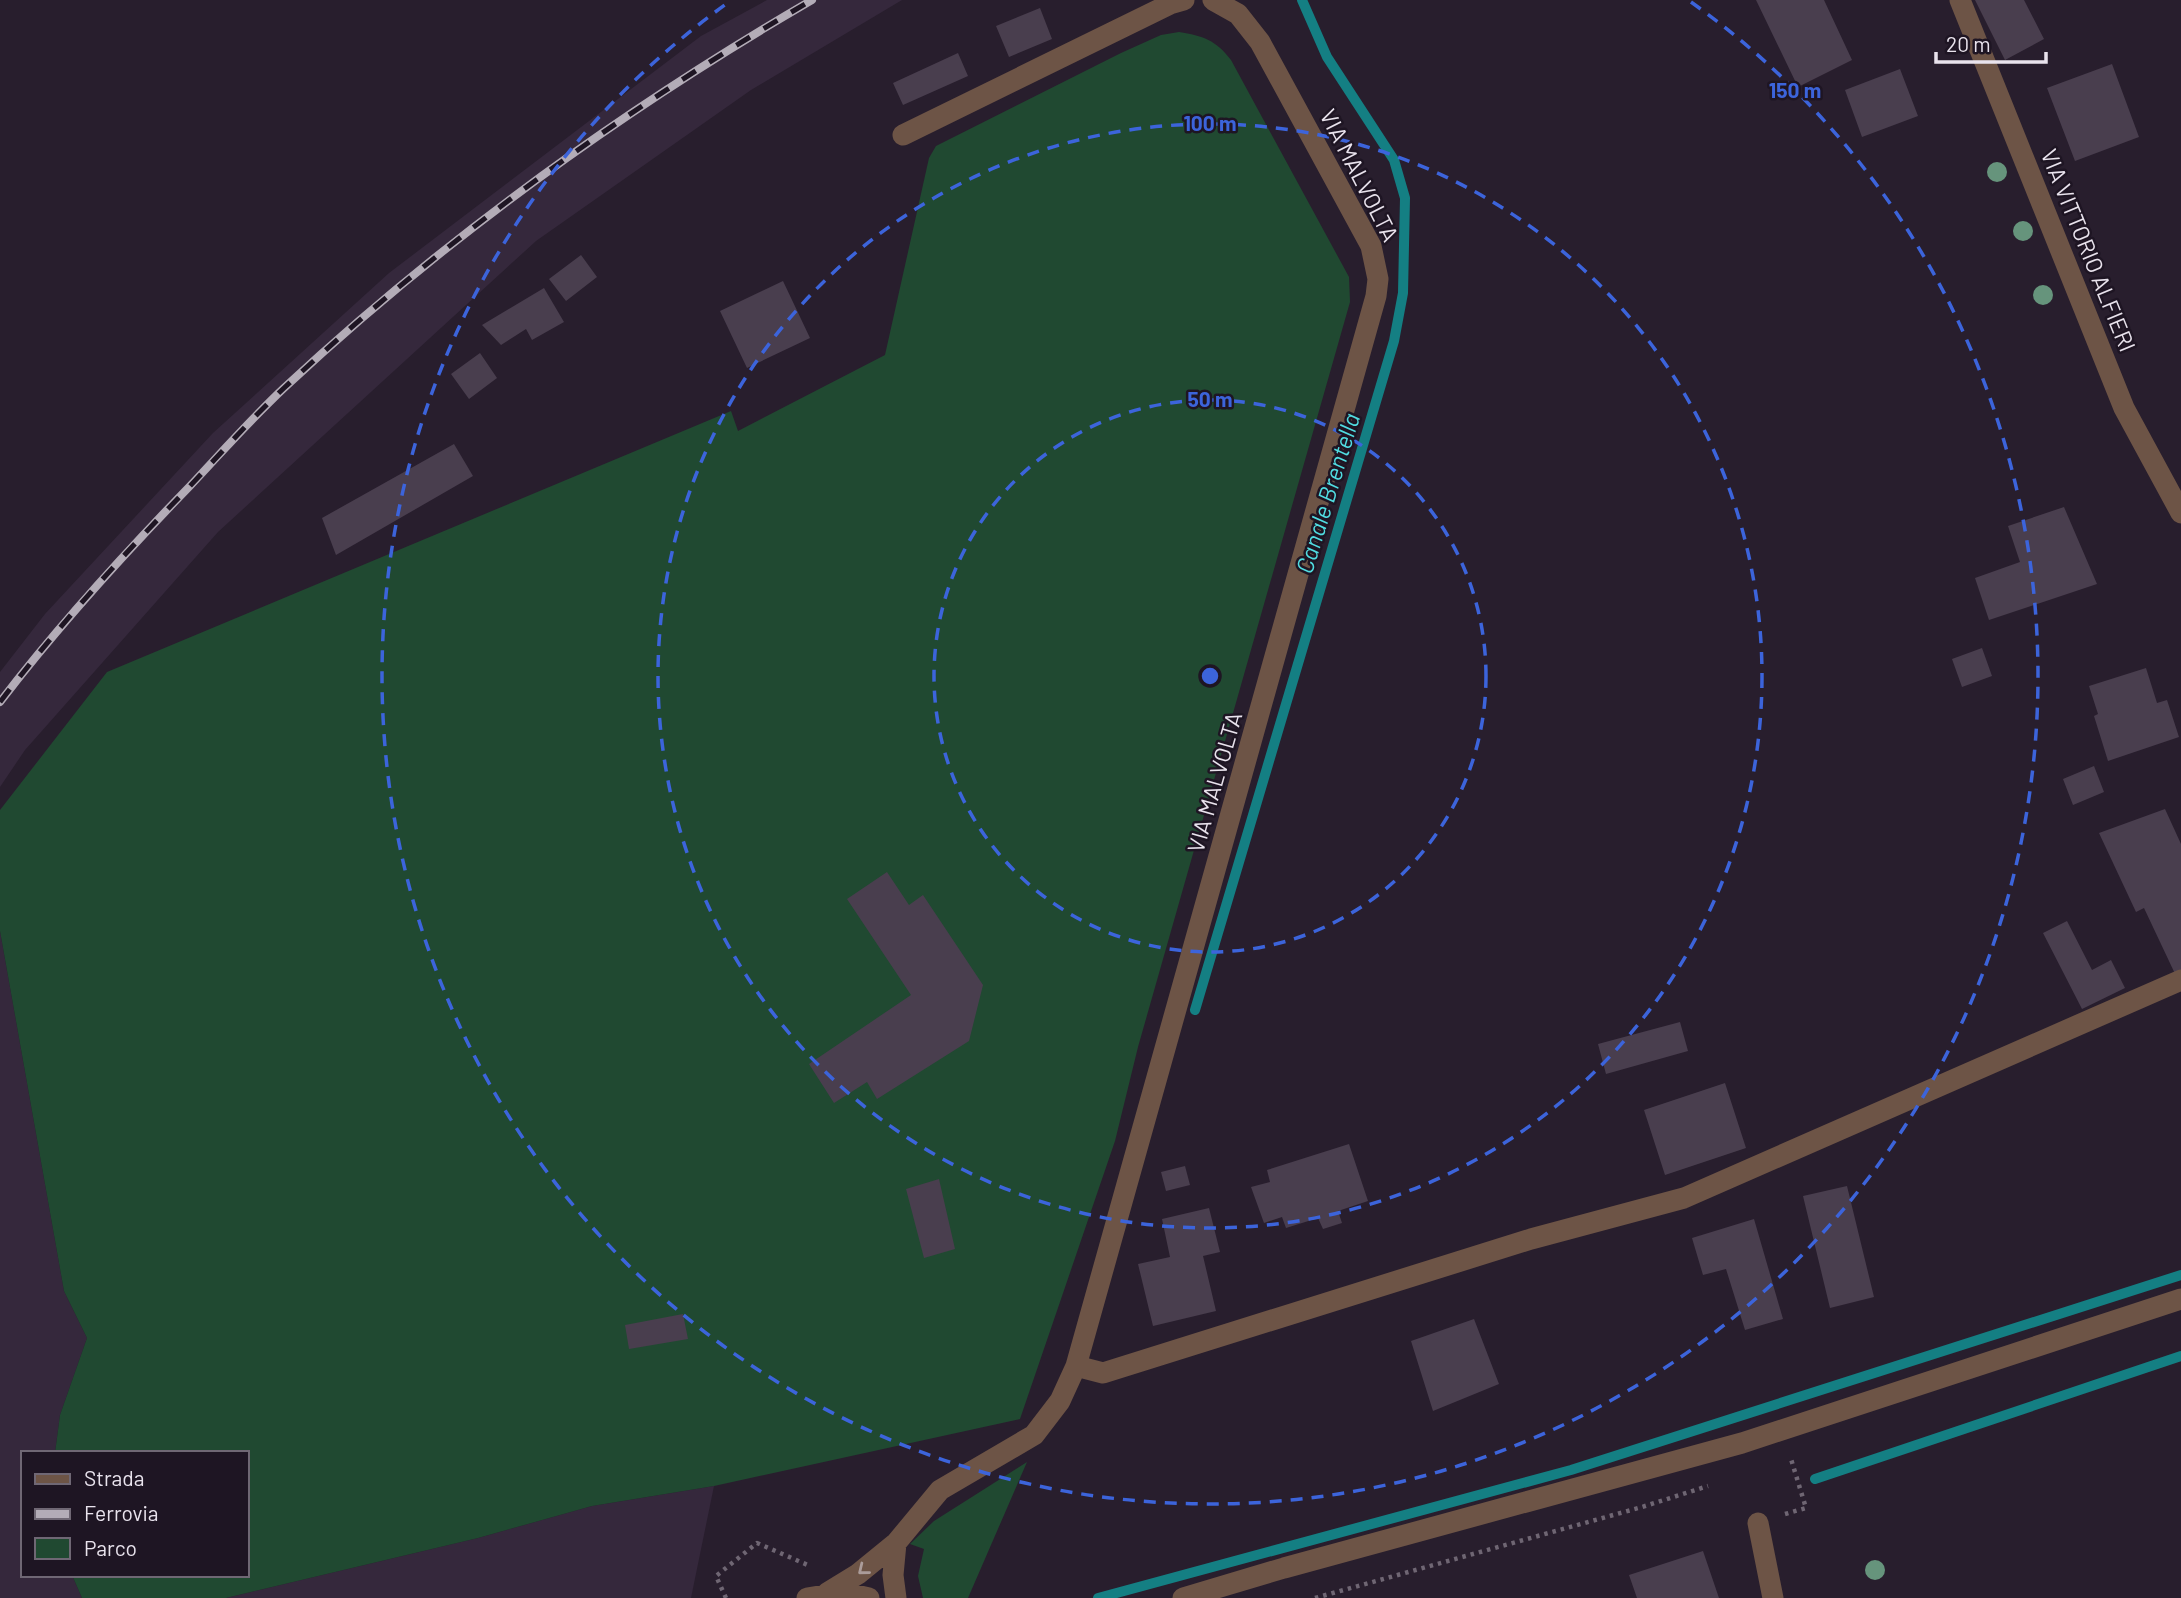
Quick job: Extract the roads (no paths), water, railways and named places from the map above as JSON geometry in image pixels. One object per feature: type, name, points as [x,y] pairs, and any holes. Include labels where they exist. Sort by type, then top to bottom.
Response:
[{"type":"street","points":[[903,135],[1170,4],[1184,0]]},
{"type":"street","name":"VIA MALVOLTA","points":[[817,1596],[858,1574],[896,1543],[940,1490],[1034,1435],[1060,1401],[1076,1366],[1376,296],[1378,279],[1371,246],[1260,42],[1238,14],[1213,0]]},
{"type":"street","name":"VIA VITTORIO ALFIERI","points":[[1960,0],[2124,408],[2181,513]]},
{"type":"street","points":[[1076,1366],[1103,1373],[1531,1239],[1684,1198],[2181,980]]},
{"type":"street","points":[[1183,1598],[1284,1567],[1742,1443],[2181,1299]]},
{"type":"street","points":[[1758,1522],[1773,1598]]},
{"type":"street","points":[[896,1543],[893,1575],[896,1598]]},
{"type":"street","points":[[817,1596],[858,1594],[869,1598]]},
{"type":"waterway","name":"Canale Brentella","points":[[1195,1010],[1394,341],[1403,293],[1405,198],[1394,160],[1327,57],[1302,0]]},
{"type":"waterway","points":[[1098,1598],[1571,1470],[2181,1275]]},
{"type":"waterway","points":[[1815,1479],[2181,1356]]},
{"type":"railway","points":[[0,702],[68,618],[140,538],[260,412],[345,333],[407,280],[537,179],[672,86],[812,0]]}]
